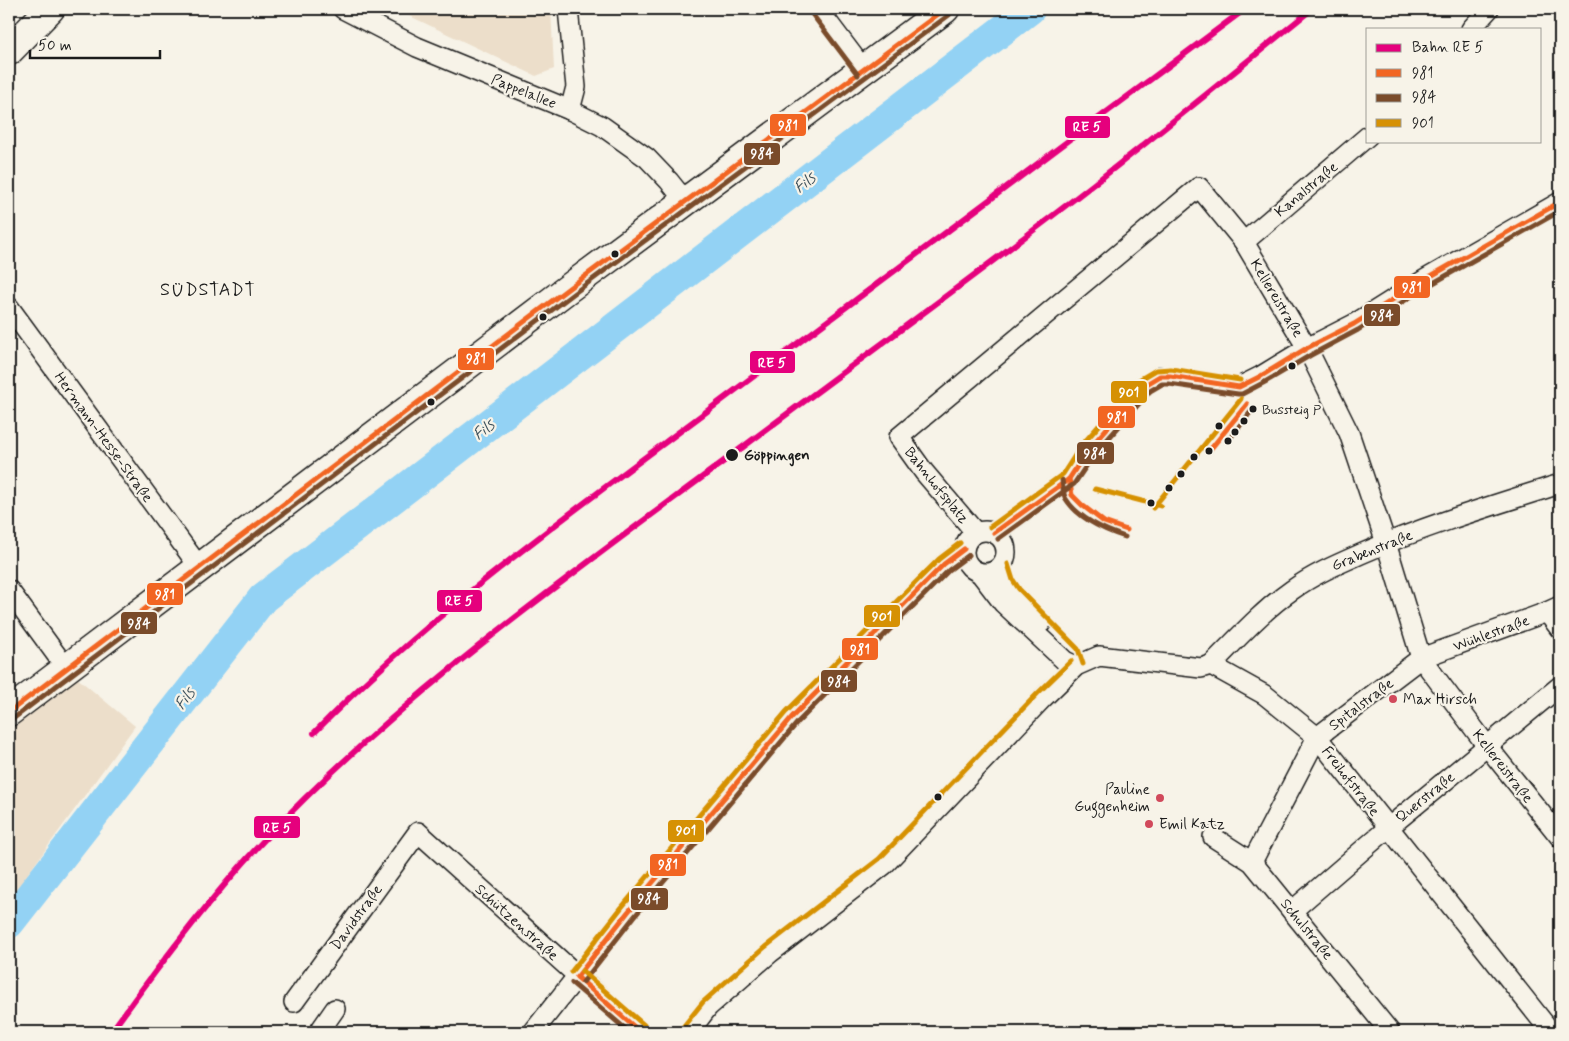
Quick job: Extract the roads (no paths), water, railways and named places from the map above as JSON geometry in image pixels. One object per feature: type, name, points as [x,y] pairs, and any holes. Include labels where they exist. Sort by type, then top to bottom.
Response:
[{"type":"main road","points":[[9,51],[50,9]]},
{"type":"main road","points":[[9,712],[685,202],[945,9]]},
{"type":"street","name":"Pappelallee","points":[[343,9],[417,47],[570,110],[614,134],[647,158],[669,181],[685,202]]},
{"type":"street","points":[[568,9],[576,87],[570,110]]},
{"type":"street","points":[[818,9],[864,70]]},
{"type":"street","points":[[1472,28],[1489,9]]},
{"type":"street","name":"Kanalstraße","points":[[1244,242],[1366,138]]},
{"type":"street","name":"Kellereistraße","points":[[899,437],[1199,187],[1244,242],[1307,348],[1349,433],[1386,543],[1421,658],[1487,746],[1560,837]]},
{"type":"street","points":[[1076,666],[1065,661],[1003,603],[980,572],[969,566],[964,556],[964,549],[970,537],[985,533],[1069,480],[1087,451],[1145,384],[1160,376],[1170,376],[1239,387],[1307,348],[1354,324],[1424,280],[1560,202]]},
{"type":"street","name":"Hermann-Hesse-Straße","points":[[9,307],[200,568]]},
{"type":"street","name":"Bahnhofsplatz","points":[[899,437],[924,472],[985,533]]},
{"type":"street","name":"Grabenstraße","points":[[1211,665],[1252,623],[1292,590],[1323,570],[1386,543],[1461,515],[1560,484]]},
{"type":"street","points":[[980,572],[991,572],[1001,566],[1006,554],[1003,541],[985,533]]},
{"type":"street","points":[[533,1032],[628,912],[792,717],[944,564],[964,549]]},
{"type":"street","points":[[1001,566],[1006,583],[1013,594],[1072,654],[1076,666]]},
{"type":"street","points":[[9,590],[66,668]]},
{"type":"street","points":[[1554,609],[1560,629]]},
{"type":"street","name":"Wühlestraße","points":[[1421,658],[1554,609]]},
{"type":"street","points":[[689,1032],[708,1007],[770,953],[884,865],[1043,698],[1076,666],[1099,656],[1201,668],[1211,665]]},
{"type":"street","name":"Spitalstraße","points":[[1252,862],[1317,737],[1421,658]]},
{"type":"street","name":"Freihofstraße","points":[[1211,665],[1265,695],[1317,737],[1388,828],[1552,1029]]},
{"type":"street","name":"Querstraße","points":[[1292,911],[1388,828],[1560,686]]},
{"type":"street","name":"Schützenstraße","points":[[418,832],[640,1032]]},
{"type":"street","name":"Davidstraße","points":[[294,1002],[418,832]]},
{"type":"street","name":"Schulstraße","points":[[1213,837],[1252,862],[1390,1032]]},
{"type":"street","points":[[319,1032],[335,1009]]},
{"type":"waterway","name":"Fils","points":[[9,923],[263,598],[1030,9]]},
{"type":"place","name":"Bussteig P","points":[[1253,409]]},
{"type":"place","name":"Göppingen","points":[[732,455]]},
{"type":"place","name":"Max Hirsch","points":[[1393,699]]},
{"type":"place","name":"Pauline Guggenheim","points":[[1160,798]]},
{"type":"place","name":"Emil Katz","points":[[1149,824]]},
{"type":"district","name":"SÜDSTADT","points":[[208,289]]}]
